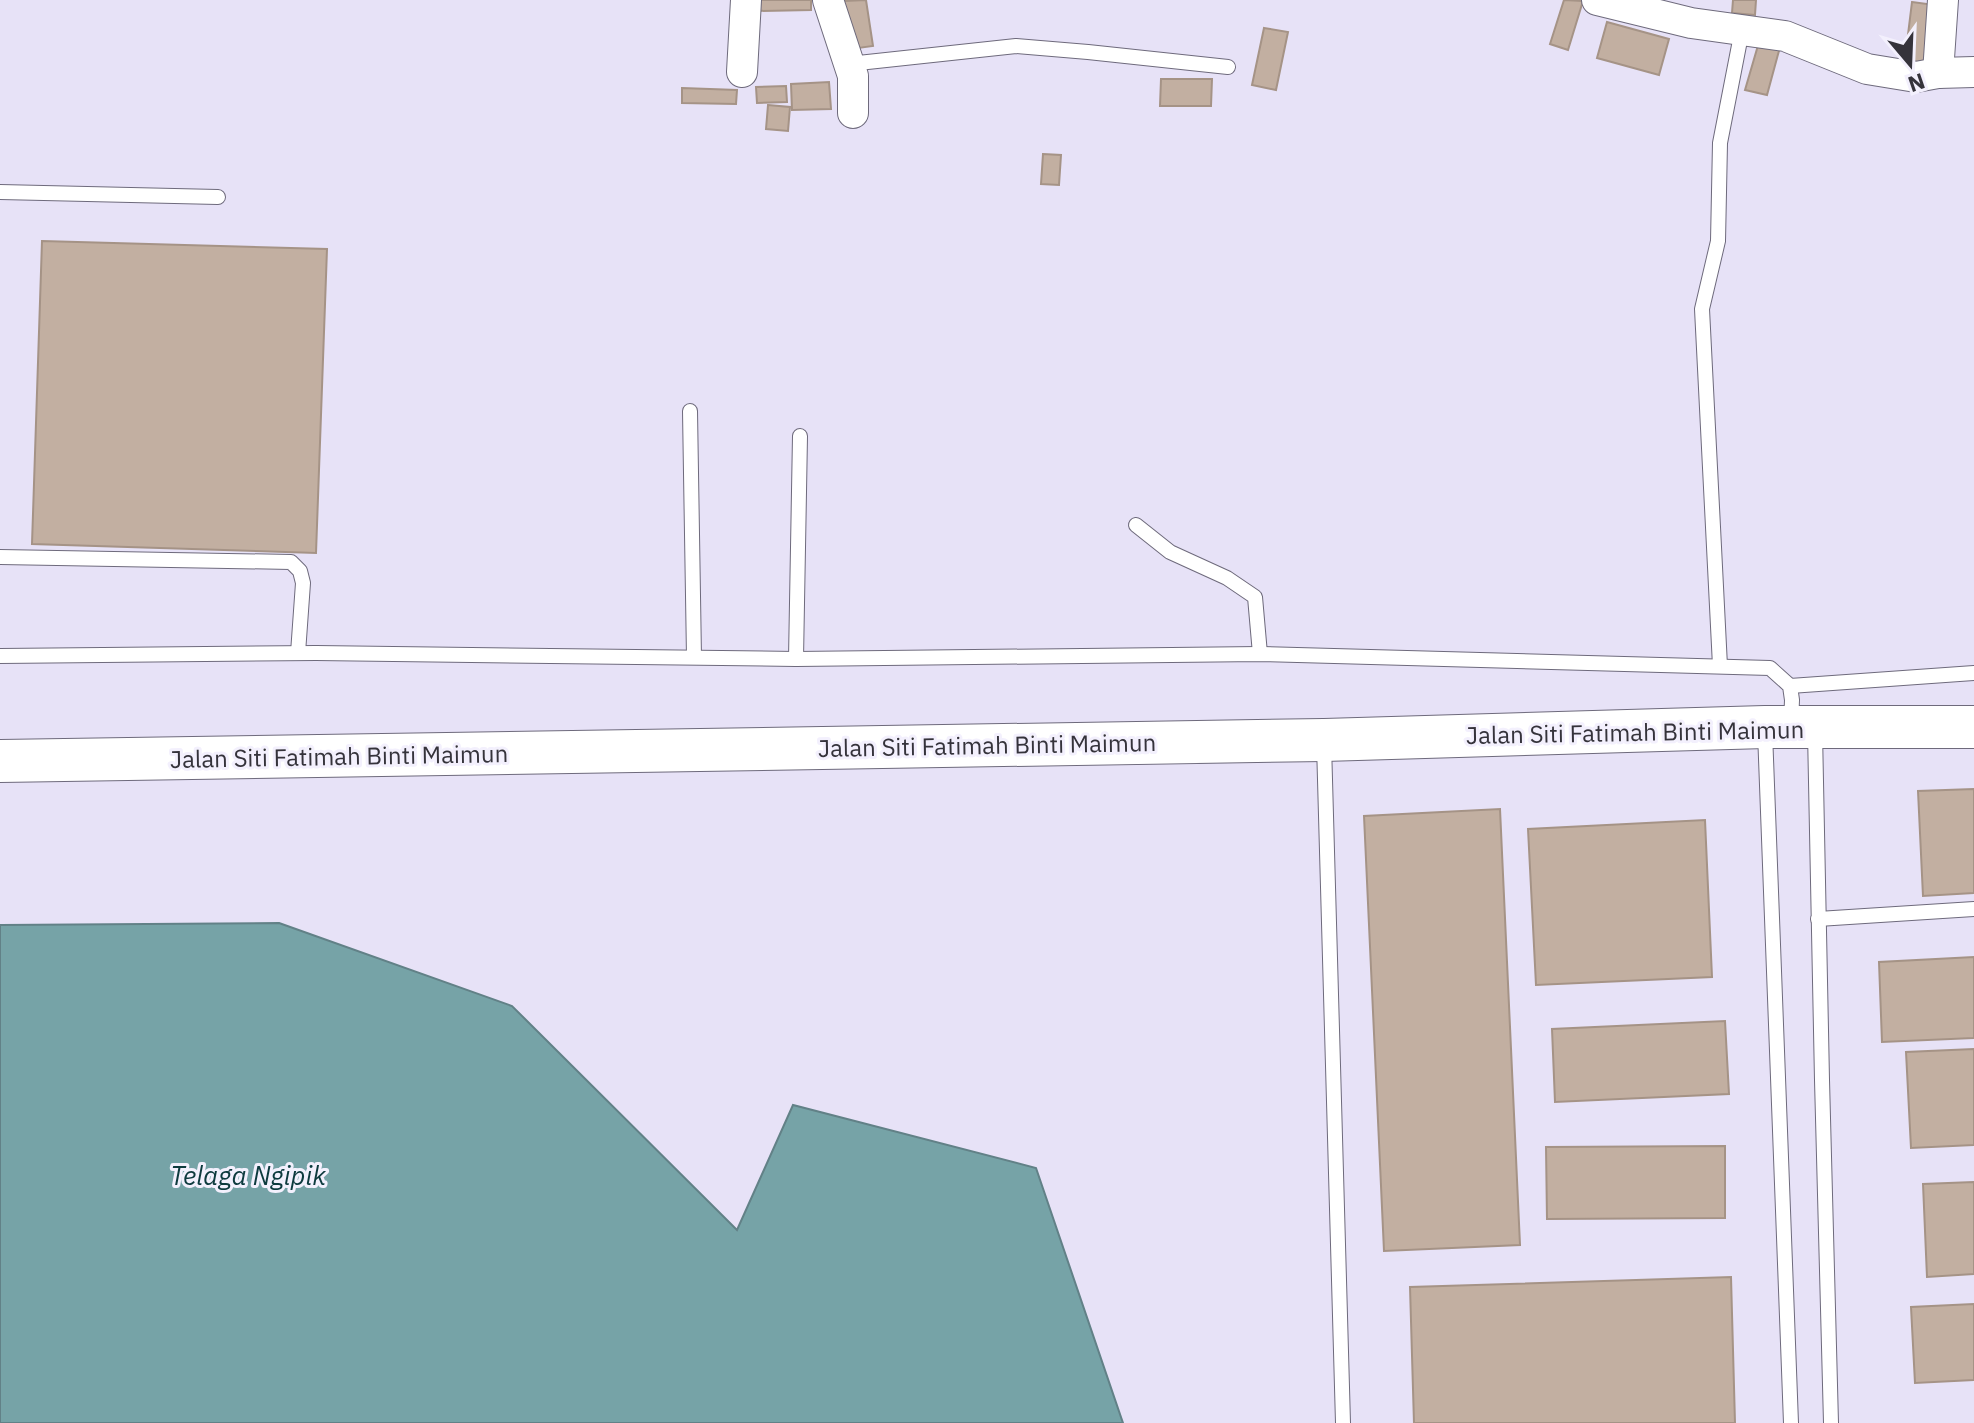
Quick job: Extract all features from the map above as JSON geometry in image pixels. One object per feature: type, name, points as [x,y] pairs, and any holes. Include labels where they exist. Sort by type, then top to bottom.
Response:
[{"type":"street","points":[[742,72],[746,0]]},
{"type":"street","points":[[828,0],[853,76],[853,113]]},
{"type":"street","points":[[1597,0],[1691,23],[1785,36],[1867,69],[1916,77],[1974,72]]},
{"type":"street","points":[[1938,73],[1943,0]]},
{"type":"street","name":"Jalan Siti Fatimah Binti Maimun","points":[[0,761],[1324,740],[1790,727],[1974,727]]},
{"type":"lane","points":[[1720,666],[1702,309],[1718,241],[1720,143],[1742,30]]},
{"type":"lane","points":[[849,64],[1016,46],[1228,67]]},
{"type":"lane","points":[[0,192],[218,197]]},
{"type":"lane","points":[[690,411],[694,657]]},
{"type":"lane","points":[[796,659],[800,436]]},
{"type":"lane","points":[[1136,525],[1170,552],[1227,578],[1255,597],[1260,654]]},
{"type":"lane","points":[[0,557],[291,562],[300,571],[303,583],[298,653]]},
{"type":"lane","points":[[0,656],[298,653],[796,659],[1260,654],[1770,668],[1790,686],[1792,700],[1791,1423]]},
{"type":"lane","points":[[1790,686],[1974,673]]},
{"type":"lane","points":[[1790,727],[1818,919],[1831,1423]]},
{"type":"lane","points":[[1324,740],[1343,1423]]},
{"type":"lane","points":[[1818,919],[1974,909]]},
{"type":"water","name":"Telaga Ngipik","points":[[279,923],[512,1006],[737,1230],[793,1105],[1036,1168],[1123,1423],[0,1423],[0,925]]},
{"type":"building","points":[[756,0],[811,0],[811,10],[756,11]]},
{"type":"building","points":[[866,0],[873,46],[851,49],[844,1]]},
{"type":"building","points":[[1564,0],[1583,1],[1568,50],[1550,44]]},
{"type":"building","points":[[1733,0],[1756,0],[1755,15],[1732,13]]},
{"type":"building","points":[[1912,2],[1935,5],[1927,70],[1904,67]]},
{"type":"building","points":[[1607,22],[1669,39],[1659,75],[1597,58]]},
{"type":"building","points":[[1264,28],[1288,32],[1276,90],[1252,85]]},
{"type":"building","points":[[1759,42],[1780,47],[1767,95],[1745,90]]},
{"type":"building","points":[[1161,79],[1212,79],[1211,106],[1160,106]]},
{"type":"building","points":[[829,82],[831,109],[792,110],[791,84]]},
{"type":"building","points":[[786,86],[787,102],[757,103],[756,87]]},
{"type":"building","points":[[682,88],[737,90],[736,104],[682,103]]},
{"type":"building","points":[[768,105],[790,107],[788,131],[766,129]]},
{"type":"building","points":[[1043,154],[1061,155],[1059,185],[1041,184]]},
{"type":"building","points":[[42,241],[327,249],[316,553],[32,544]]},
{"type":"building","points":[[1974,789],[1974,893],[1923,896],[1918,791]]},
{"type":"building","points":[[1500,809],[1520,1245],[1384,1251],[1364,816]]},
{"type":"building","points":[[1705,820],[1712,977],[1536,985],[1528,829]]},
{"type":"building","points":[[1974,957],[1974,1038],[1882,1042],[1879,962]]},
{"type":"building","points":[[1725,1021],[1729,1094],[1555,1102],[1552,1029]]},
{"type":"building","points":[[1974,1049],[1974,1145],[1911,1148],[1906,1052]]},
{"type":"building","points":[[1725,1146],[1725,1218],[1547,1219],[1546,1147]]},
{"type":"building","points":[[1974,1182],[1974,1274],[1927,1277],[1923,1184]]},
{"type":"building","points":[[1731,1277],[1735,1423],[1414,1423],[1410,1287]]},
{"type":"building","points":[[1974,1304],[1974,1380],[1915,1383],[1911,1307]]}]
